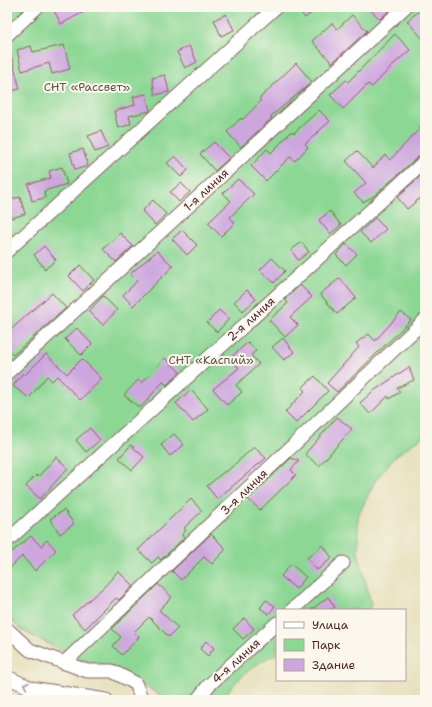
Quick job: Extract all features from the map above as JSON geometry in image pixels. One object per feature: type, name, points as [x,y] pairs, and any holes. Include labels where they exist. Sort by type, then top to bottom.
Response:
[{"type":"street","points":[[7,35],[37,7]]},
{"type":"street","points":[[7,251],[276,7]]},
{"type":"street","name":"1-я линия","points":[[7,373],[406,7]]},
{"type":"street","name":"2-я линия","points":[[7,541],[425,161]]},
{"type":"street","name":"3-я линия","points":[[64,663],[425,320]]},
{"type":"street","points":[[293,609],[343,563]]},
{"type":"street","name":"4-я линия","points":[[197,700],[209,686],[276,624]]},
{"type":"street","points":[[7,629],[30,650],[87,671],[112,671],[135,683],[142,700]]},
{"type":"street","points":[[7,677],[32,688],[106,700]]},
{"type":"green space","name":"СНТ «Каспий»","points":[[7,7],[425,7],[425,435],[395,456],[375,481],[358,516],[358,553],[371,604],[369,609],[276,609],[276,654],[253,667],[232,686],[221,700],[169,700],[109,666],[79,659],[23,631],[7,617]]},
{"type":"building","points":[[52,7],[93,7],[61,24]]},
{"type":"building","points":[[296,7],[319,7],[305,18]]},
{"type":"building","points":[[367,7],[393,7],[380,19]]},
{"type":"building","points":[[420,10],[425,15],[425,41],[407,21]]},
{"type":"building","points":[[226,14],[234,30],[221,36],[214,20]]},
{"type":"building","points":[[352,15],[367,31],[332,63],[312,41],[332,23],[337,29]]},
{"type":"building","points":[[395,34],[410,50],[372,87],[368,84],[343,109],[330,95],[346,80],[348,82]]},
{"type":"building","points":[[64,45],[70,69],[52,74],[49,63],[22,71],[17,50],[31,46],[33,52]]},
{"type":"building","points":[[189,46],[197,62],[185,68],[177,52]]},
{"type":"building","points":[[7,51],[10,51],[20,89],[7,92]]},
{"type":"building","points":[[296,63],[312,82],[270,117],[272,118],[241,147],[227,132],[241,118],[242,120],[261,101],[259,99]]},
{"type":"building","points":[[165,75],[169,92],[155,95],[152,78]]},
{"type":"building","points":[[146,94],[150,111],[129,116],[131,124],[118,128],[114,111],[135,105],[133,97]]},
{"type":"building","points":[[319,110],[330,121],[305,144],[308,147],[295,161],[290,157],[266,181],[251,166],[267,149],[271,153],[292,131],[294,133]]},
{"type":"building","points":[[425,123],[425,153],[420,155],[374,196],[363,202],[354,193],[366,183],[346,161],[357,151],[373,168],[385,155],[390,160]]},
{"type":"building","points":[[101,131],[108,147],[95,152],[88,136]]},
{"type":"building","points":[[214,142],[229,158],[215,171],[200,154]]},
{"type":"building","points":[[83,149],[88,166],[75,170],[70,153]]},
{"type":"building","points":[[175,156],[188,170],[181,177],[167,163]]},
{"type":"building","points":[[62,167],[67,184],[44,191],[45,198],[32,201],[28,184],[51,178],[49,171]]},
{"type":"building","points":[[425,172],[425,194],[407,209],[397,197]]},
{"type":"building","points":[[238,179],[254,194],[230,217],[235,223],[221,236],[208,223],[231,201],[223,193]]},
{"type":"building","points":[[181,183],[190,192],[179,202],[170,192]]},
{"type":"building","points":[[20,197],[25,214],[11,218],[7,200]]},
{"type":"building","points":[[153,200],[166,214],[155,225],[142,211]]},
{"type":"building","points":[[330,211],[341,225],[330,234],[319,220]]},
{"type":"building","points":[[375,218],[386,229],[371,243],[360,232]]},
{"type":"building","points":[[182,230],[197,245],[187,255],[172,239]]},
{"type":"building","points":[[120,233],[133,246],[116,262],[103,249]]},
{"type":"building","points":[[302,242],[309,252],[298,260],[291,250]]},
{"type":"building","points":[[346,244],[357,254],[346,265],[336,255]]},
{"type":"building","points":[[44,246],[56,260],[45,269],[34,255]]},
{"type":"building","points":[[157,251],[173,266],[133,306],[123,295],[137,281],[130,274]]},
{"type":"building","points":[[272,258],[285,271],[274,283],[260,270]]},
{"type":"building","points":[[80,265],[94,280],[83,291],[69,276]]},
{"type":"building","points":[[340,278],[356,298],[337,314],[320,294]]},
{"type":"building","points":[[300,285],[312,297],[290,317],[298,325],[285,337],[269,320],[288,303],[285,299]]},
{"type":"building","points":[[247,290],[256,299],[243,311],[234,302]]},
{"type":"building","points":[[52,293],[66,308],[13,355],[7,348],[7,333]]},
{"type":"building","points":[[103,296],[117,310],[103,325],[89,311]]},
{"type":"building","points":[[219,310],[229,319],[217,332],[207,323]]},
{"type":"building","points":[[401,312],[411,320],[337,392],[327,383],[359,347],[356,343],[369,334],[375,341]]},
{"type":"building","points":[[77,328],[92,344],[81,355],[65,339]]},
{"type":"building","points":[[283,338],[294,352],[284,360],[272,347]]},
{"type":"building","points":[[248,342],[256,351],[251,355],[259,364],[236,385],[242,392],[227,405],[213,389],[239,368],[230,358]]},
{"type":"building","points":[[46,354],[67,374],[82,359],[102,379],[80,400],[57,376],[52,381],[47,376],[29,398],[13,386],[23,373],[25,375]]},
{"type":"building","points":[[165,358],[180,372],[167,385],[163,382],[140,408],[124,395],[138,380],[142,383]]},
{"type":"building","points":[[409,367],[414,380],[397,388],[400,392],[389,399],[388,396],[370,414],[360,403],[372,392]]},
{"type":"building","points":[[315,376],[328,391],[296,423],[285,412],[305,391],[302,388]]},
{"type":"building","points":[[191,390],[208,409],[193,422],[176,403]]},
{"type":"building","points":[[337,417],[352,429],[319,466],[305,454]]},
{"type":"building","points":[[90,428],[100,440],[86,452],[76,440]]},
{"type":"building","points":[[174,434],[184,445],[170,456],[161,445]]},
{"type":"building","points":[[131,445],[144,457],[132,470],[119,458]]},
{"type":"building","points":[[254,447],[266,458],[217,499],[207,486],[225,471],[226,472]]},
{"type":"building","points":[[56,457],[68,468],[40,499],[26,486],[36,475],[38,477]]},
{"type":"building","points":[[291,458],[299,461],[291,470],[296,475],[260,510],[248,499]]},
{"type":"building","points":[[191,499],[202,511],[184,528],[186,530],[182,535],[184,538],[161,560],[158,557],[152,563],[138,550]]},
{"type":"building","points":[[64,510],[74,524],[60,534],[50,519]]},
{"type":"building","points":[[211,534],[226,549],[212,564],[204,557],[181,580],[172,571]]},
{"type":"building","points":[[31,536],[41,546],[47,540],[56,550],[35,571],[22,556],[7,571],[7,556]]},
{"type":"building","points":[[323,545],[332,558],[317,570],[307,558]]},
{"type":"building","points":[[291,564],[306,577],[296,589],[281,576]]},
{"type":"building","points":[[118,571],[133,586],[119,600],[116,598],[85,629],[72,615],[105,586]]},
{"type":"building","points":[[158,584],[172,597],[159,610],[178,628],[169,637],[149,617],[134,632],[139,637],[122,655],[113,646],[121,637],[112,629]]},
{"type":"building","points":[[328,597],[335,607],[332,609],[312,609]]},
{"type":"building","points":[[266,600],[275,606],[269,614],[260,608]]},
{"type":"building","points":[[244,618],[254,629],[243,639],[233,629]]},
{"type":"building","points":[[206,641],[214,648],[208,656],[200,649]]},
{"type":"park label","name":"СНТ «Рассвет»","points":[[87,87]]}]
